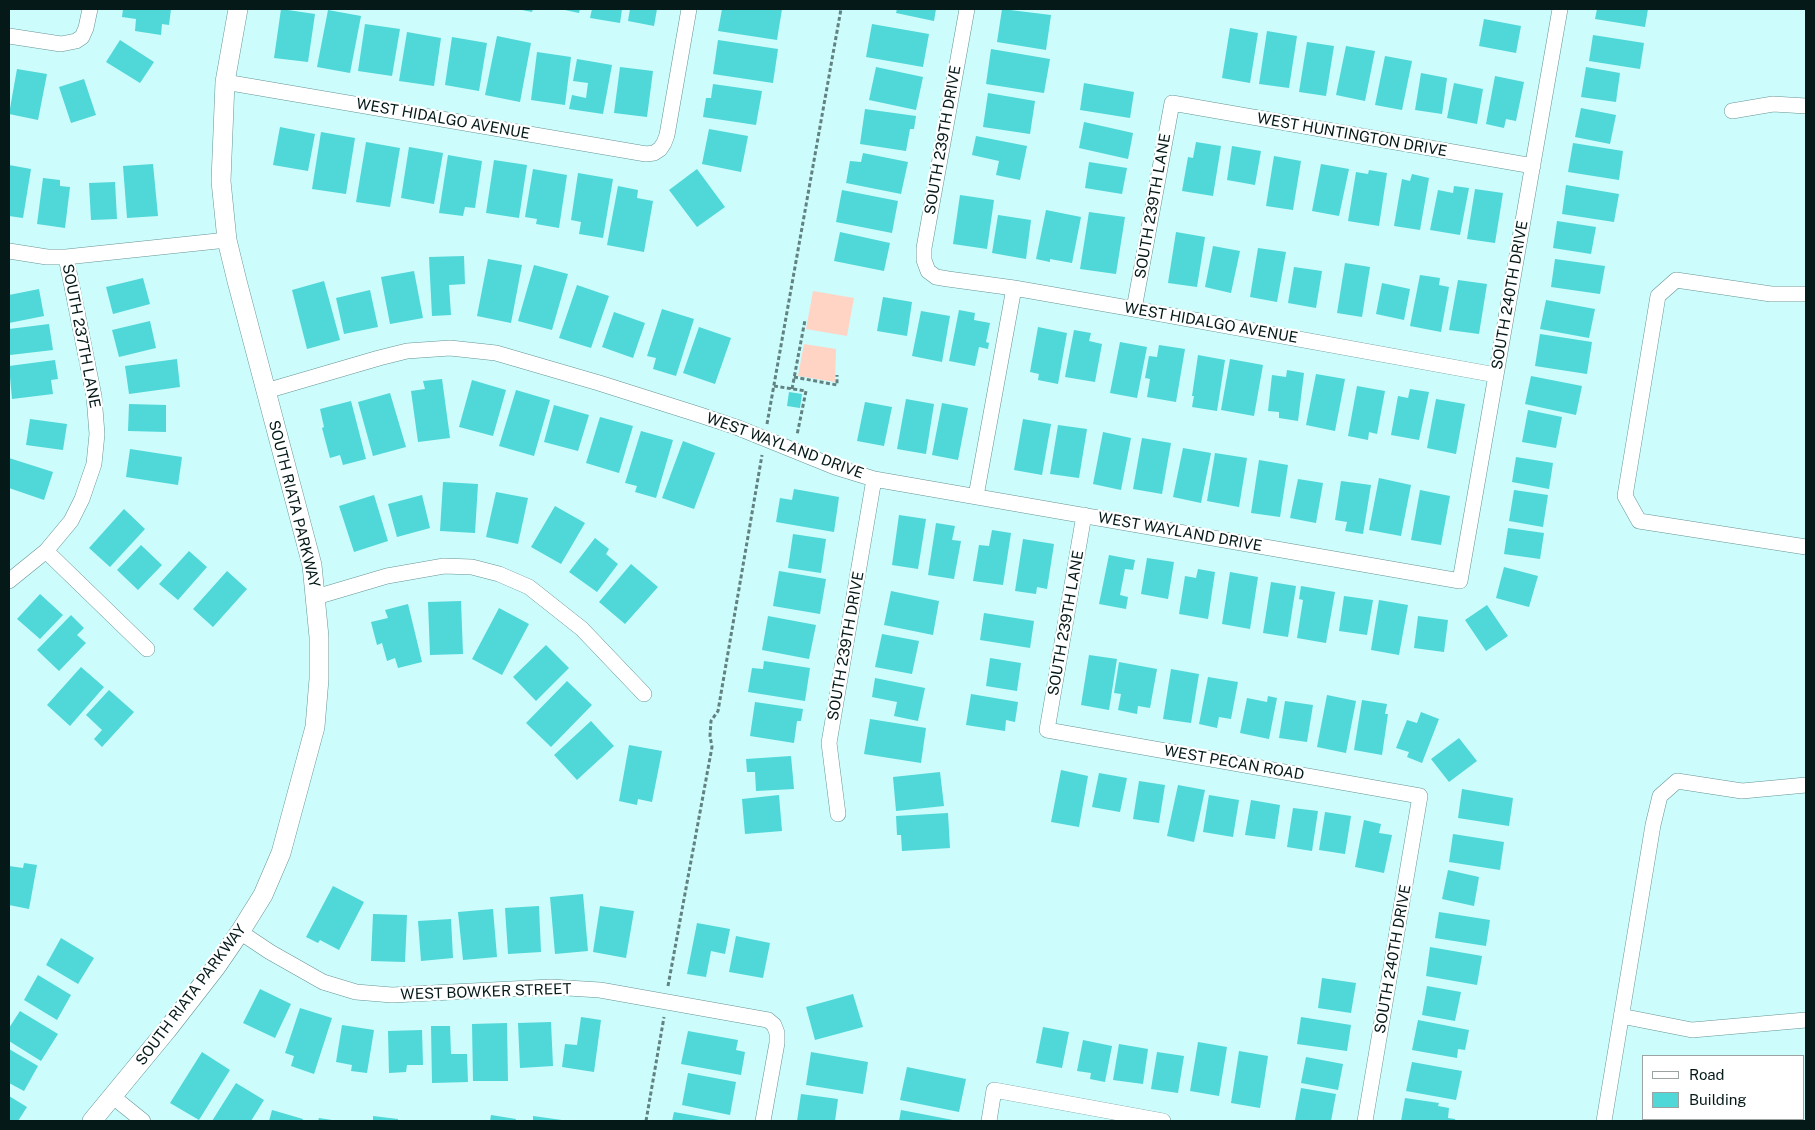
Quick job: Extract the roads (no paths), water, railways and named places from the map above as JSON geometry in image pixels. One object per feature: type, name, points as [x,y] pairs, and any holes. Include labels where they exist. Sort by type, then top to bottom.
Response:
[{"type":"street","points":[[9,36],[61,44],[76,41],[82,36],[86,28],[90,9]]},
{"type":"street","name":"SOUTH RIATA PARKWAY","points":[[92,1121],[216,967],[240,932],[262,894],[281,853],[315,726],[319,679],[319,637],[312,565],[228,240],[221,181],[225,82],[238,9]]},
{"type":"street","name":"WEST HIDALGO AVENUE","points":[[225,82],[646,154],[654,153],[660,150],[667,135],[689,9]]},
{"type":"street","name":"SOUTH 239TH DRIVE","points":[[928,271],[924,260],[924,248],[967,9]]},
{"type":"street","name":"SOUTH 240TH DRIVE","points":[[1460,581],[1560,9]]},
{"type":"street","name":"WEST HUNTINGTON DRIVE","points":[[1172,103],[1533,166]]},
{"type":"street","name":"SOUTH 239TH LANE","points":[[1134,309],[1172,103]]},
{"type":"street","points":[[1732,111],[1773,104],[1806,106]]},
{"type":"street","points":[[9,251],[48,257],[228,240]]},
{"type":"street","name":"SOUTH 237TH LANE","points":[[46,551],[71,521],[82,499],[94,464],[97,434],[94,396],[66,256]]},
{"type":"street","name":"WEST HIDALGO AVENUE","points":[[928,271],[936,276],[948,279],[1014,288],[1134,309],[1496,375]]},
{"type":"street","points":[[1806,294],[1771,294],[1676,280],[1658,296],[1625,496],[1639,521],[1806,547]]},
{"type":"street","points":[[976,496],[1014,288]]},
{"type":"street","name":"WEST WAYLAND DRIVE","points":[[266,391],[379,358],[407,352],[450,348],[496,353],[598,382],[736,427],[835,467],[874,479],[1460,581]]},
{"type":"street","name":"SOUTH 239TH DRIVE","points":[[838,814],[829,743],[874,479]]},
{"type":"street","name":"SOUTH 239TH LANE","points":[[1047,730],[1084,515]]},
{"type":"street","points":[[9,581],[46,551],[147,649]]},
{"type":"street","points":[[316,598],[387,576],[444,566],[472,567],[499,574],[529,587],[582,629],[644,694]]},
{"type":"street","name":"WEST PECAN ROAD","points":[[1047,730],[1420,796]]},
{"type":"street","points":[[1604,1121],[1653,826],[1660,796],[1677,781],[1742,791],[1806,785]]},
{"type":"street","name":"SOUTH 240TH DRIVE","points":[[1366,1121],[1420,796]]},
{"type":"street","name":"WEST BOWKER STREET","points":[[240,932],[270,952],[323,982],[356,992],[392,995],[551,987],[600,990],[768,1020],[774,1024],[777,1033],[777,1043],[762,1121]]},
{"type":"street","points":[[1621,1016],[1692,1030],[1806,1020]]},
{"type":"street","points":[[989,1121],[994,1090],[1163,1121]]},
{"type":"street","points":[[112,1096],[143,1121]]}]
